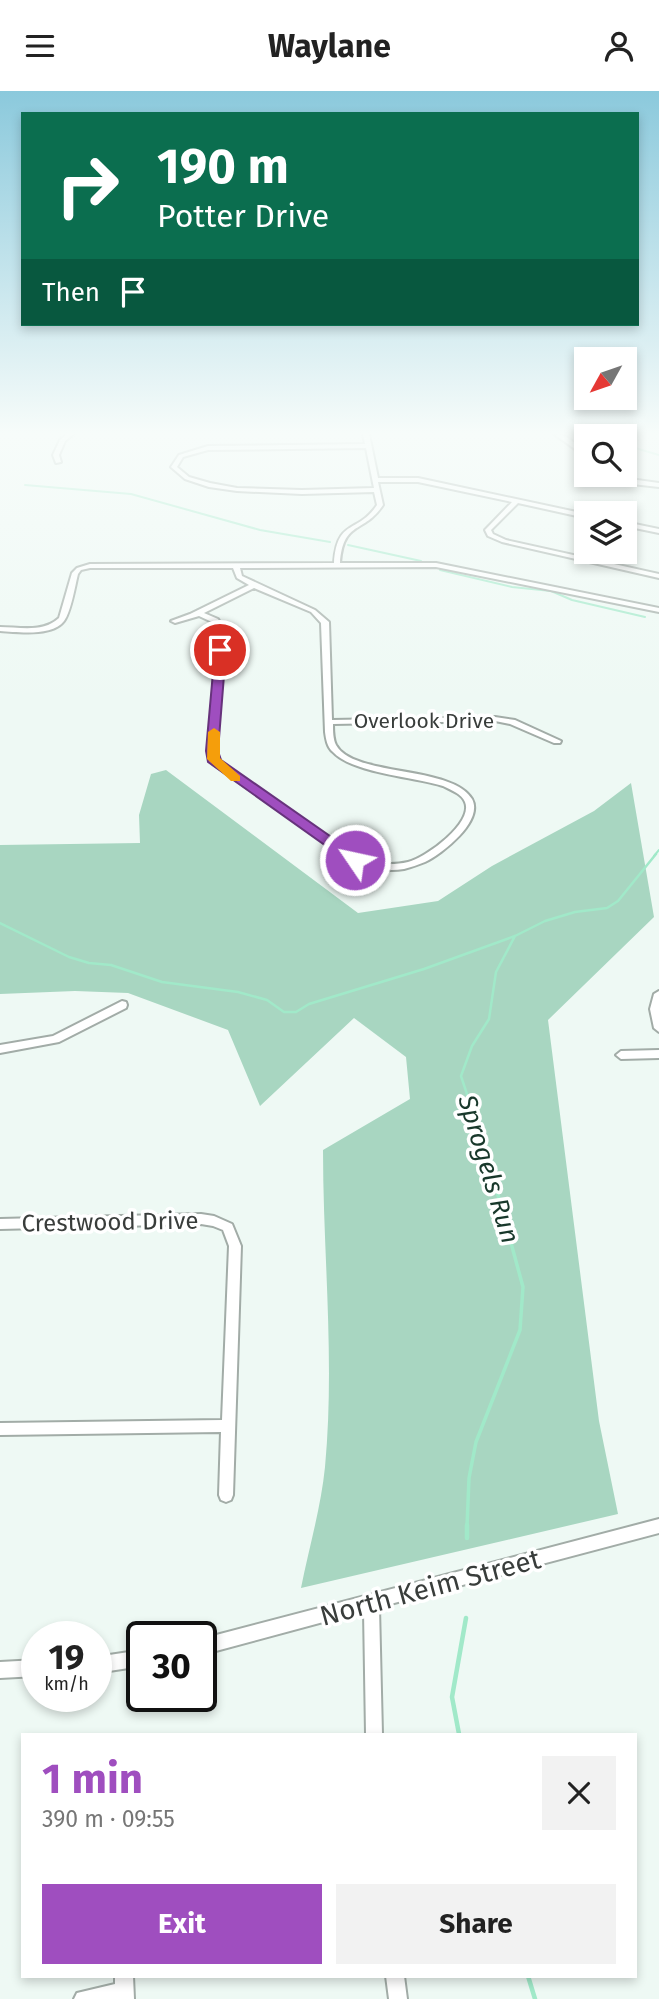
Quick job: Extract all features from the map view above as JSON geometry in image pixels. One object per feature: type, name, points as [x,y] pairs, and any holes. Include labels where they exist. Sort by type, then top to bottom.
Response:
[{"type":"street","points":[[337,565],[337,548],[342,536],[359,523]]},
{"type":"street","points":[[495,523],[488,530],[492,537],[659,576]]},
{"type":"street","points":[[637,526],[659,531]]},
{"type":"street","points":[[199,613],[217,623],[222,632],[212,751],[215,762],[221,769],[349,857],[368,865],[396,867],[416,863],[435,853],[468,823],[471,807],[458,790],[439,781],[347,758],[331,744],[324,619],[313,611],[239,577],[236,565]]},
{"type":"street","points":[[0,629],[47,628],[57,625],[62,619],[74,576],[85,567],[436,565],[659,610]]},
{"type":"street","points":[[175,621],[199,613],[254,585]]},
{"type":"street","name":"Overlook Drive","points":[[329,722],[495,719],[512,722],[557,741]]},
{"type":"street","points":[[659,994],[655,1009],[659,1028]]},
{"type":"street","points":[[0,1049],[55,1039],[122,1006]]},
{"type":"street","points":[[621,1055],[659,1054]]},
{"type":"street","name":"Crestwood Drive","points":[[0,1224],[201,1219],[228,1227],[235,1246],[226,1495]]},
{"type":"street","points":[[0,1429],[227,1426]]},
{"type":"street","name":"North Keim Street","points":[[217,1643],[659,1527]]},
{"type":"street","points":[[372,1602],[374,1733]]},
{"type":"street","points":[[0,1669],[21,1668]]},
{"type":"street","points":[[395,1978],[398,1999]]},
{"type":"street","points":[[83,1999],[125,1989]]},
{"type":"green space","points":[[166,770],[358,913],[438,901],[492,866],[594,811],[631,783],[654,917],[548,1020],[599,1421],[618,1514],[301,1588],[321,1497],[328,1427],[329,1348],[323,1150],[410,1099],[406,1057],[354,1018],[260,1106],[228,1030],[128,993],[75,991],[0,994],[0,845],[140,843],[139,815],[151,774]]},
{"type":"waterway","points":[[235,523],[330,542]]},
{"type":"waterway","points":[[348,545],[421,561]]},
{"type":"waterway","points":[[440,570],[512,587],[551,591],[572,600],[645,617]]},
{"type":"waterway","name":"Sprogels Run","points":[[654,856],[659,850]]},
{"type":"waterway","name":"Sprogels Run","points":[[515,936],[545,921],[575,912],[607,908],[618,901],[656,854]]},
{"type":"waterway","points":[[0,923],[69,957],[89,963],[111,965],[162,982],[238,992],[267,1000],[284,1012],[296,1012],[309,1004],[424,969],[515,936]]},
{"type":"waterway","name":"Sprogels Run","points":[[486,1152],[461,1076],[472,1046],[489,1019],[496,972],[515,936]]},
{"type":"waterway","name":"Sprogels Run","points":[[467,1527],[469,1478],[476,1442],[520,1330],[523,1287],[486,1151]]},
{"type":"waterway","name":"Sprogels Run","points":[[467,1527],[467,1538]]},
{"type":"waterway","name":"Sprogels Run","points":[[459,1733],[452,1697],[466,1618]]},
{"type":"waterway","name":"Sprogels Run","points":[[529,1978],[535,1999]]},
{"type":"slow traffic","points":[[214,732],[212,757],[219,767],[235,779]]},
{"type":"route","points":[[220,650],[212,751],[215,762],[221,769],[355,860]]}]
